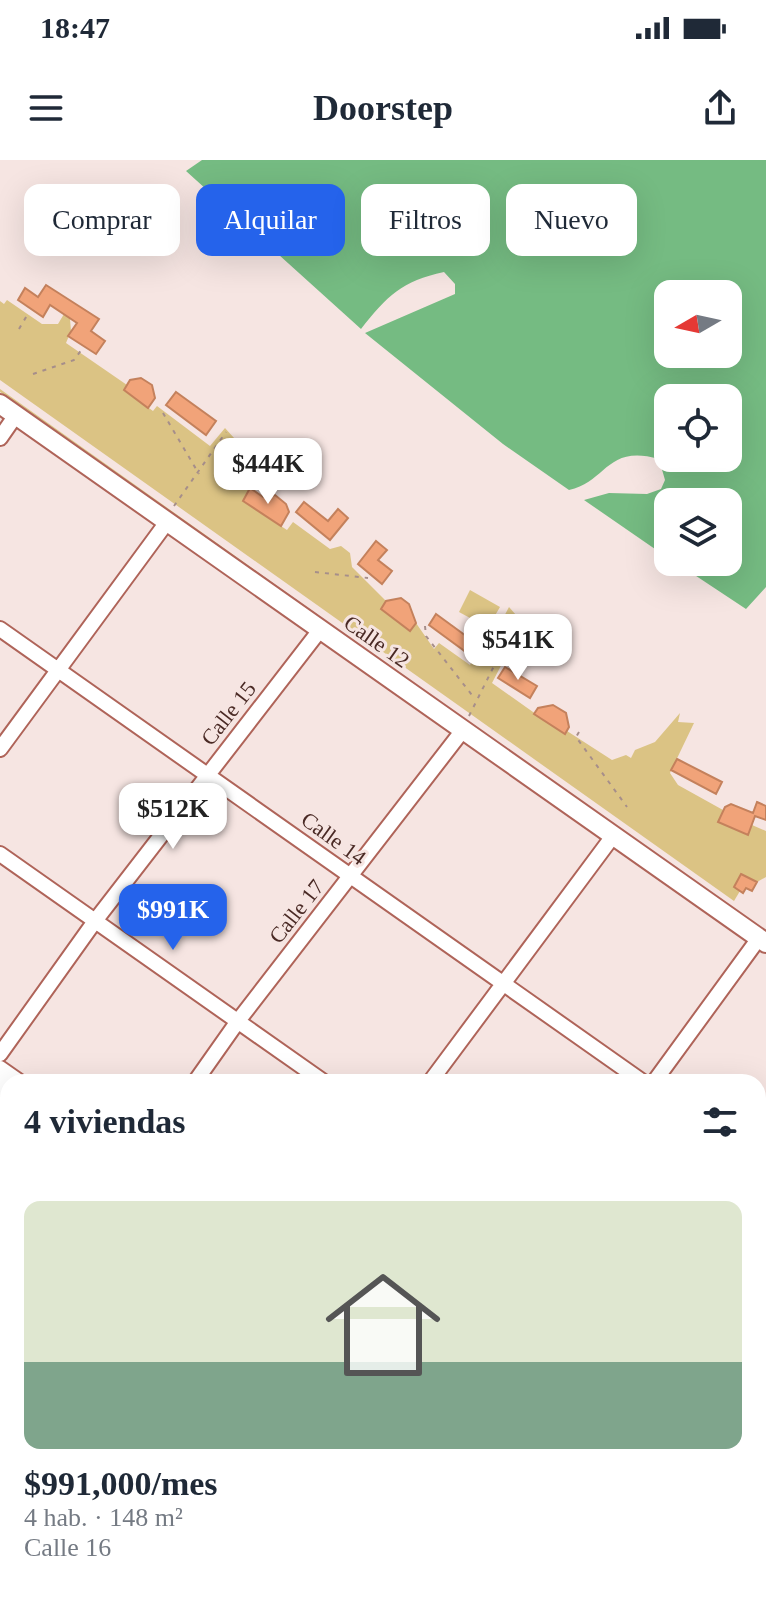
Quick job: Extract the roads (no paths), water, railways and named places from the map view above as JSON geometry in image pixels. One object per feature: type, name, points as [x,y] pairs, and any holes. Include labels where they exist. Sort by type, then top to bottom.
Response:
[{"type":"main road","name":"Calle 12","points":[[8,410],[170,515],[320,630],[466,724],[613,836],[762,941]]},
{"type":"street","points":[[0,438],[8,410]]},
{"type":"street","points":[[0,749],[170,515]]},
{"type":"street","name":"Calle 14","points":[[0,629],[631,1074]]},
{"type":"street","name":"Calle 15","points":[[0,1054],[95,921],[320,630]]},
{"type":"street","name":"Calle 17","points":[[201,1074],[466,724]]},
{"type":"street","points":[[436,1074],[613,836]]},
{"type":"street","points":[[0,854],[313,1074]]},
{"type":"street","points":[[660,1074],[762,941]]}]
